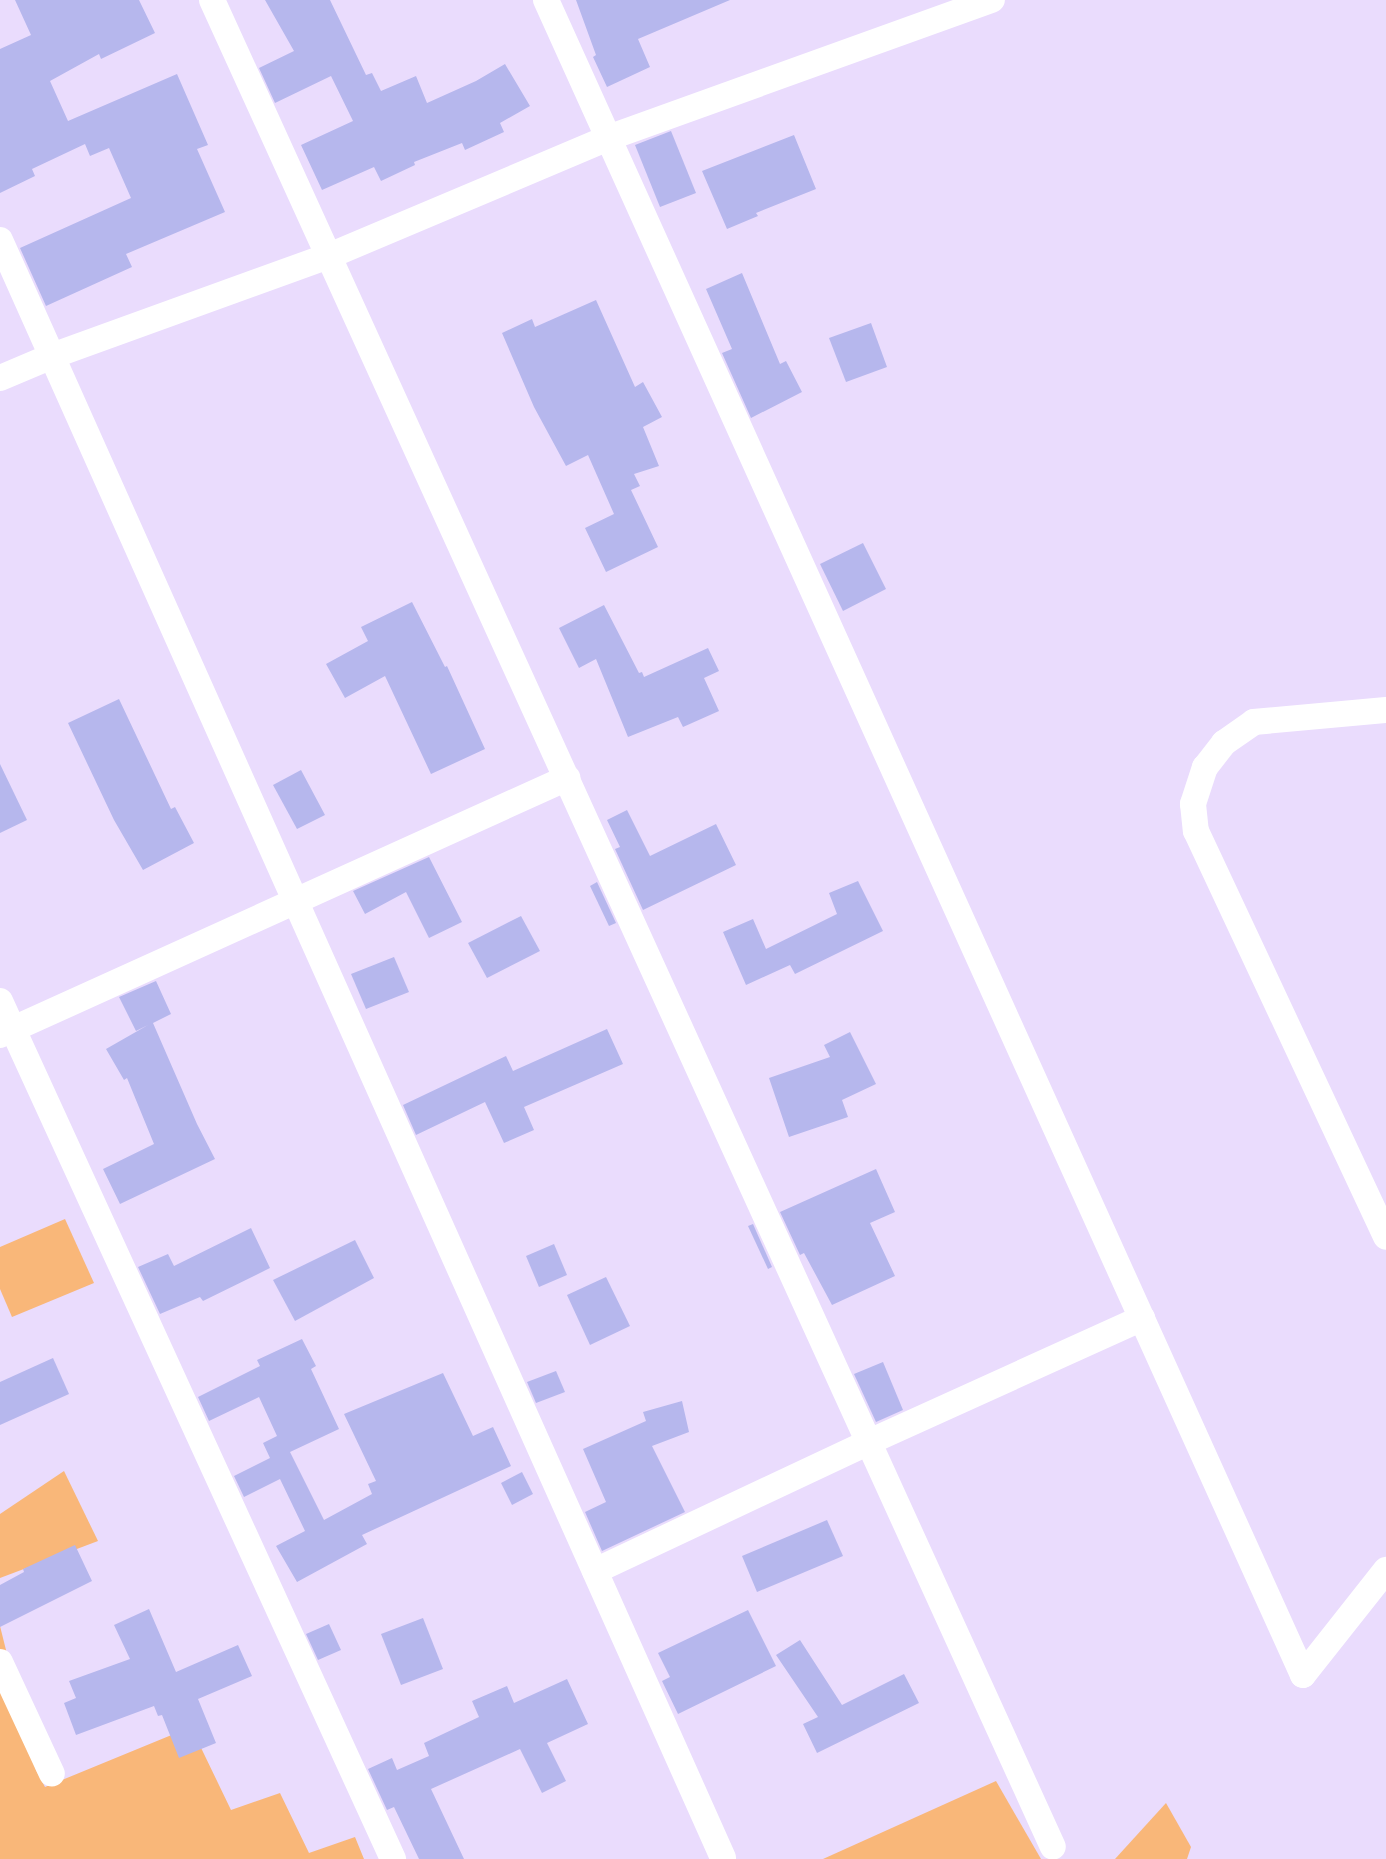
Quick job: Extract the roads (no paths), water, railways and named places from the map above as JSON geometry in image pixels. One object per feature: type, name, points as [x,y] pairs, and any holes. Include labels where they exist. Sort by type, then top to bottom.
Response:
[{"type":"street","points":[[212,0],[1053,1847]]},
{"type":"street","points":[[546,0],[1303,1675],[1386,1570]]},
{"type":"street","points":[[0,378],[51,356],[329,256],[608,138],[992,0]]},
{"type":"street","points":[[0,240],[723,1858]]},
{"type":"street","points":[[1386,710],[1254,722],[1224,743],[1205,767],[1193,804],[1196,831],[1386,1237]]},
{"type":"street","points":[[7,1032],[567,778]]},
{"type":"street","points":[[0,1001],[7,1032],[393,1859]]},
{"type":"street","points":[[596,1571],[869,1442],[1142,1318]]},
{"type":"street","points":[[0,1662],[51,1774]]}]
